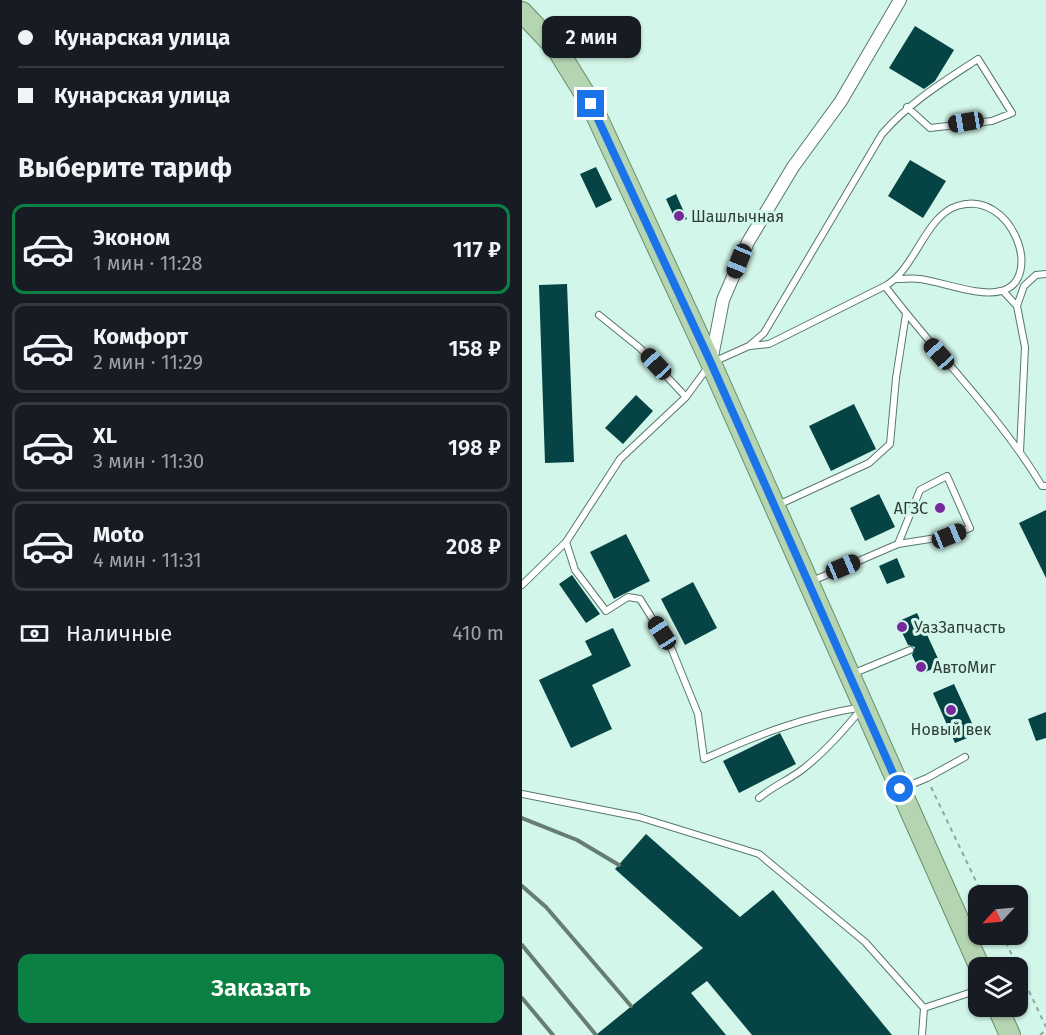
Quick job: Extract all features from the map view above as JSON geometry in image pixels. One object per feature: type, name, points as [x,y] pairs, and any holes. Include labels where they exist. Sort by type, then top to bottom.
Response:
[{"type":"main road","points":[[522,12],[556,49],[591,104],[711,363],[975,957]]},
{"type":"main road","points":[[1002,1017],[1010,1035]]},
{"type":"street","points":[[711,363],[723,300],[748,242],[793,167],[842,101],[900,0]]},
{"type":"lane","points":[[750,346],[764,333],[882,134],[907,107],[978,59],[1012,113],[992,121],[930,128],[907,107]]},
{"type":"lane","points":[[522,585],[566,542],[620,459],[686,397],[711,363],[750,346],[769,344],[897,279],[940,219],[957,206],[971,204],[996,210],[1008,221],[1021,255],[1020,272],[1014,284],[1002,291],[990,292],[920,279],[897,279]]},
{"type":"lane","points":[[1020,453],[1025,347],[1017,306],[1024,286],[1036,275],[1046,274]]},
{"type":"lane","points":[[1014,284],[1024,286]]},
{"type":"lane","points":[[885,286],[906,314],[986,407],[1042,486],[1046,486]]},
{"type":"lane","points":[[1002,291],[1017,306]]},
{"type":"lane","points":[[775,507],[869,464],[890,444],[896,378],[906,314]]},
{"type":"lane","points":[[598,315],[640,348],[686,397]]},
{"type":"lane","points":[[807,583],[898,544],[949,536],[970,528],[947,476],[920,490],[898,544]]},
{"type":"lane","points":[[566,542],[575,570],[606,611],[628,597],[640,599],[672,650],[698,714],[704,759],[765,731],[825,713],[862,707]]},
{"type":"lane","points":[[849,676],[910,650]]},
{"type":"lane","points":[[759,798],[770,788],[800,771],[832,744],[862,707]]},
{"type":"lane","points":[[900,789],[927,778],[965,757]]},
{"type":"lane","points":[[522,794],[639,817],[759,854],[864,942],[924,1008],[922,1035]]},
{"type":"lane","points":[[924,1008],[968,993]]},
{"type":"path","points":[[927,778],[978,885]]},
{"type":"path","points":[[1007,945],[1046,1028],[1040,1035]]},
{"type":"building","points":[[915,26],[954,50],[935,81],[924,89],[889,68]]},
{"type":"building","points":[[910,160],[946,181],[923,218],[888,196]]},
{"type":"building","points":[[596,167],[612,200],[596,208],[580,174]]},
{"type":"building","points":[[676,194],[687,219],[677,223],[666,199]]},
{"type":"building","points":[[567,284],[574,462],[545,463],[539,285]]},
{"type":"building","points":[[636,395],[653,411],[623,444],[605,428]]},
{"type":"building","points":[[854,404],[876,449],[831,471],[809,426]]},
{"type":"building","points":[[879,494],[895,527],[865,541],[850,508]]},
{"type":"building","points":[[1046,510],[1046,578],[1019,523]]},
{"type":"building","points":[[626,534],[650,581],[614,599],[590,552]]},
{"type":"building","points":[[897,558],[905,577],[887,584],[879,566]]},
{"type":"building","points":[[572,575],[600,614],[586,623],[559,584]]},
{"type":"building","points":[[693,582],[717,628],[685,645],[661,599]]},
{"type":"building","points":[[917,613],[941,665],[921,674],[912,655],[915,647],[908,645],[897,622]]},
{"type":"building","points":[[613,628],[631,666],[592,685],[612,729],[571,748],[539,680],[592,655],[585,641]]},
{"type":"building","points":[[954,684],[977,734],[955,743],[933,693]]},
{"type":"building","points":[[1046,712],[1046,738],[1036,741],[1028,719]]},
{"type":"building","points":[[780,733],[796,764],[739,793],[723,761]]},
{"type":"building","points":[[646,834],[740,917],[773,890],[892,1035],[752,1035],[707,981],[691,993],[726,1035],[596,1035],[703,948],[615,869]]},
{"type":"railway","points":[[522,818],[577,840],[619,865]]},
{"type":"railway","points":[[522,886],[546,907],[631,1006]]},
{"type":"railway","points":[[522,945],[596,1035]]},
{"type":"railway","points":[[522,998],[553,1035]]},
{"type":"place","name":"Шашлычная","points":[[679,216]]},
{"type":"place","name":"АГЗС","points":[[940,508]]},
{"type":"place","name":"УазЗапчасть","points":[[902,627]]},
{"type":"place","name":"АвтоМиг","points":[[921,667]]},
{"type":"place","name":"Новый век","points":[[951,710]]},
{"type":"route","points":[[591,104],[711,363],[900,789]]}]
